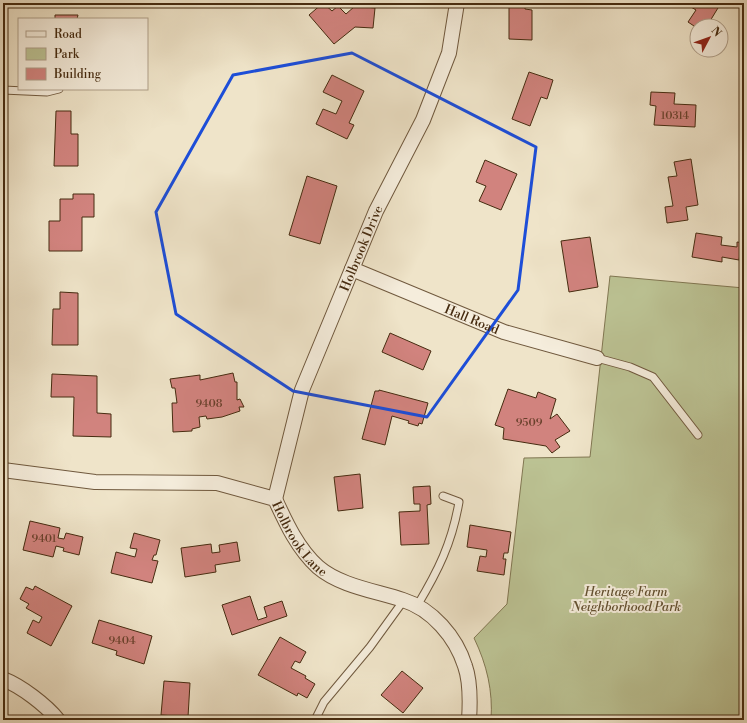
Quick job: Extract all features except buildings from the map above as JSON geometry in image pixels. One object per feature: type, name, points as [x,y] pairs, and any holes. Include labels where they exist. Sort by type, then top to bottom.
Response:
[{"type":"street","name":"Holbrook Drive","points":[[275,498],[302,390],[376,211],[424,120],[449,53],[457,3]]},
{"type":"street","name":"Hall Road","points":[[352,269],[504,332],[597,358]]},
{"type":"street","name":"Holbrook Lane","points":[[3,470],[95,482],[217,483],[275,498],[291,534],[319,567],[349,584],[404,600],[417,606],[438,622],[454,643],[465,666],[470,708],[469,720]]},
{"type":"street","points":[[3,679],[13,683],[52,713],[58,720]]},
{"type":"lane","points":[[3,90],[47,92],[55,90]]},
{"type":"lane","points":[[597,358],[630,367],[653,377],[698,435]]},
{"type":"lane","points":[[417,606],[438,570],[455,528],[459,502],[443,496]]},
{"type":"lane","points":[[316,720],[324,702],[370,647],[404,600]]},
{"type":"highlighted area","points":[[352,53],[536,147],[518,290],[427,417],[293,391],[176,314],[156,212],[233,75]]},
{"type":"green space","name":"Heritage Farm Neighborhood Park","points":[[610,276],[744,288],[744,720],[491,720],[490,688],[486,668],[474,638],[507,604],[524,458],[590,457]]}]
